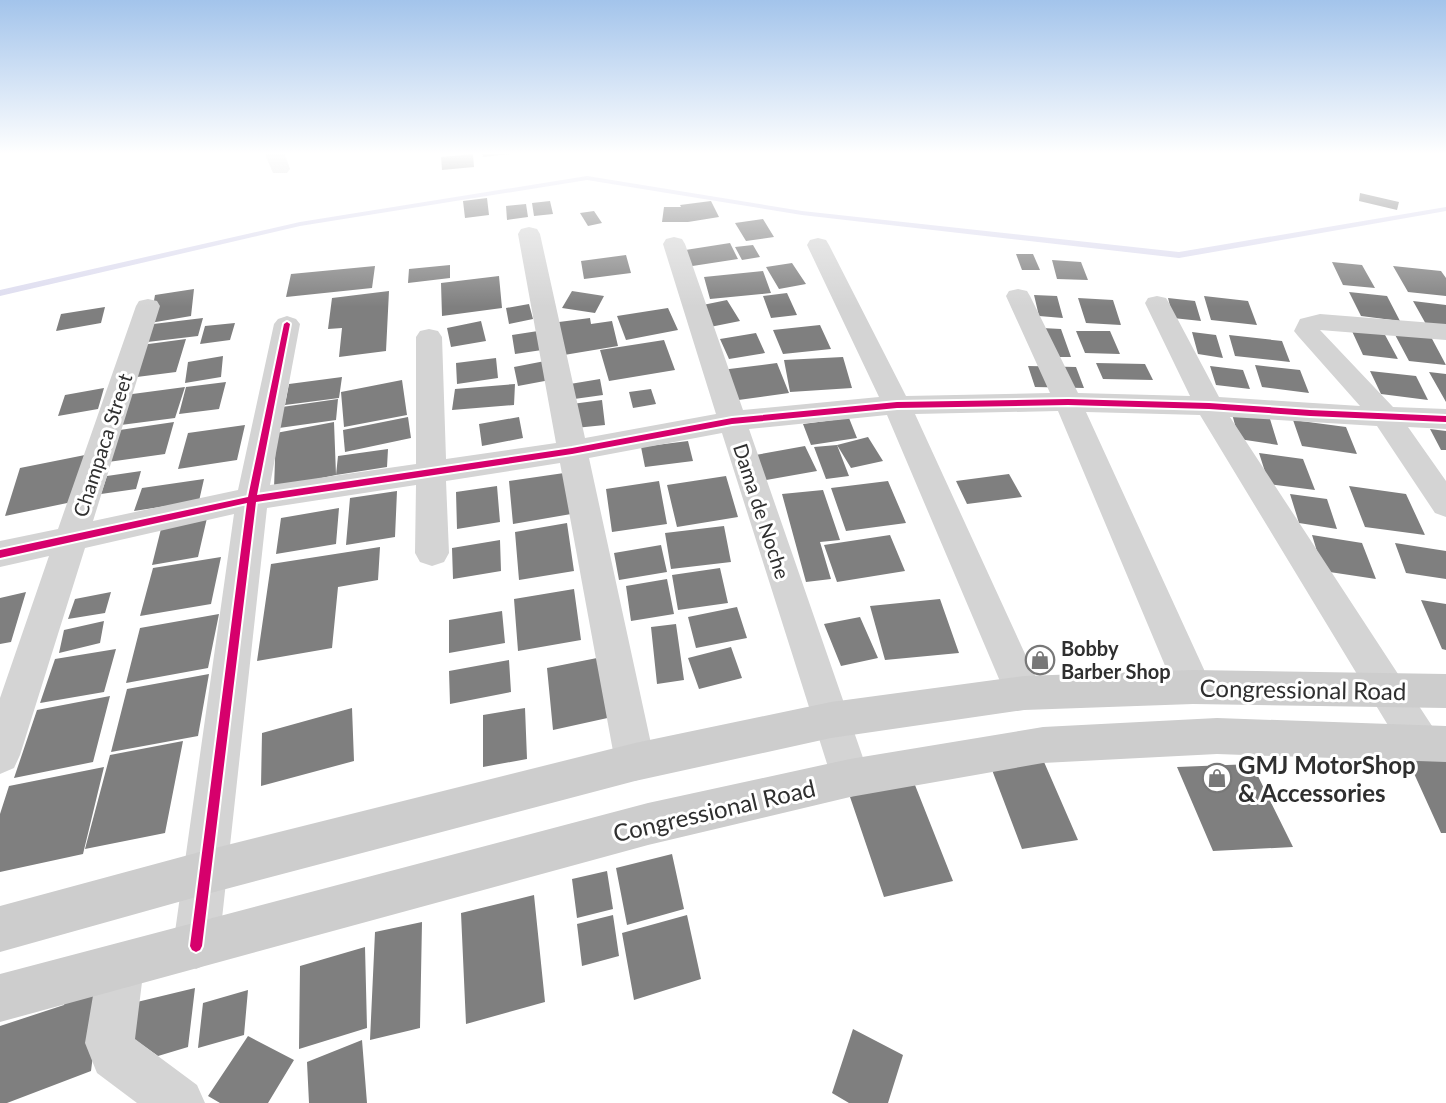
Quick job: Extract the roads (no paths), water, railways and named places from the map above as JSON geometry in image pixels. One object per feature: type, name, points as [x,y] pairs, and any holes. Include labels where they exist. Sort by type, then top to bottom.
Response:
[{"type":"main road","name":"Congressional Road","points":[[0,929],[207,872],[635,762],[831,720],[1024,693],[1193,687],[1446,691]]},
{"type":"main road","name":"Congressional Road","points":[[0,998],[648,824],[849,778],[1043,745],[1217,736],[1433,743]]},
{"type":"street","points":[[528,234],[635,762]]},
{"type":"street","name":"Dama de Noche","points":[[674,244],[849,778]]},
{"type":"street","points":[[818,245],[897,405],[1024,693]]},
{"type":"street","points":[[1018,296],[1068,402],[1193,687]]},
{"type":"street","points":[[1157,303],[1209,406],[1387,689],[1433,743]]},
{"type":"street","name":"Champaca Street","points":[[0,755],[148,306]]},
{"type":"street","points":[[1446,333],[1320,322],[1309,324],[1307,331],[1386,417],[1446,505]]},
{"type":"street","points":[[196,946],[252,499],[286,324]]},
{"type":"street","points":[[429,337],[432,553]]},
{"type":"street","points":[[0,554],[252,499],[572,451],[732,421],[897,405],[1068,402],[1209,406],[1446,419]]},
{"type":"street","points":[[121,966],[110,1043],[116,1055],[179,1103]]},
{"type":"waterway","points":[[0,293],[300,224],[428,203]]},
{"type":"waterway","points":[[743,203],[802,213],[1179,255],[1446,209]]},
{"type":"place","name":"Bobby Barber Shop","points":[[1040,660]]},
{"type":"place","name":"GMJ MotorShop & Accessories","points":[[1217,778]]}]
